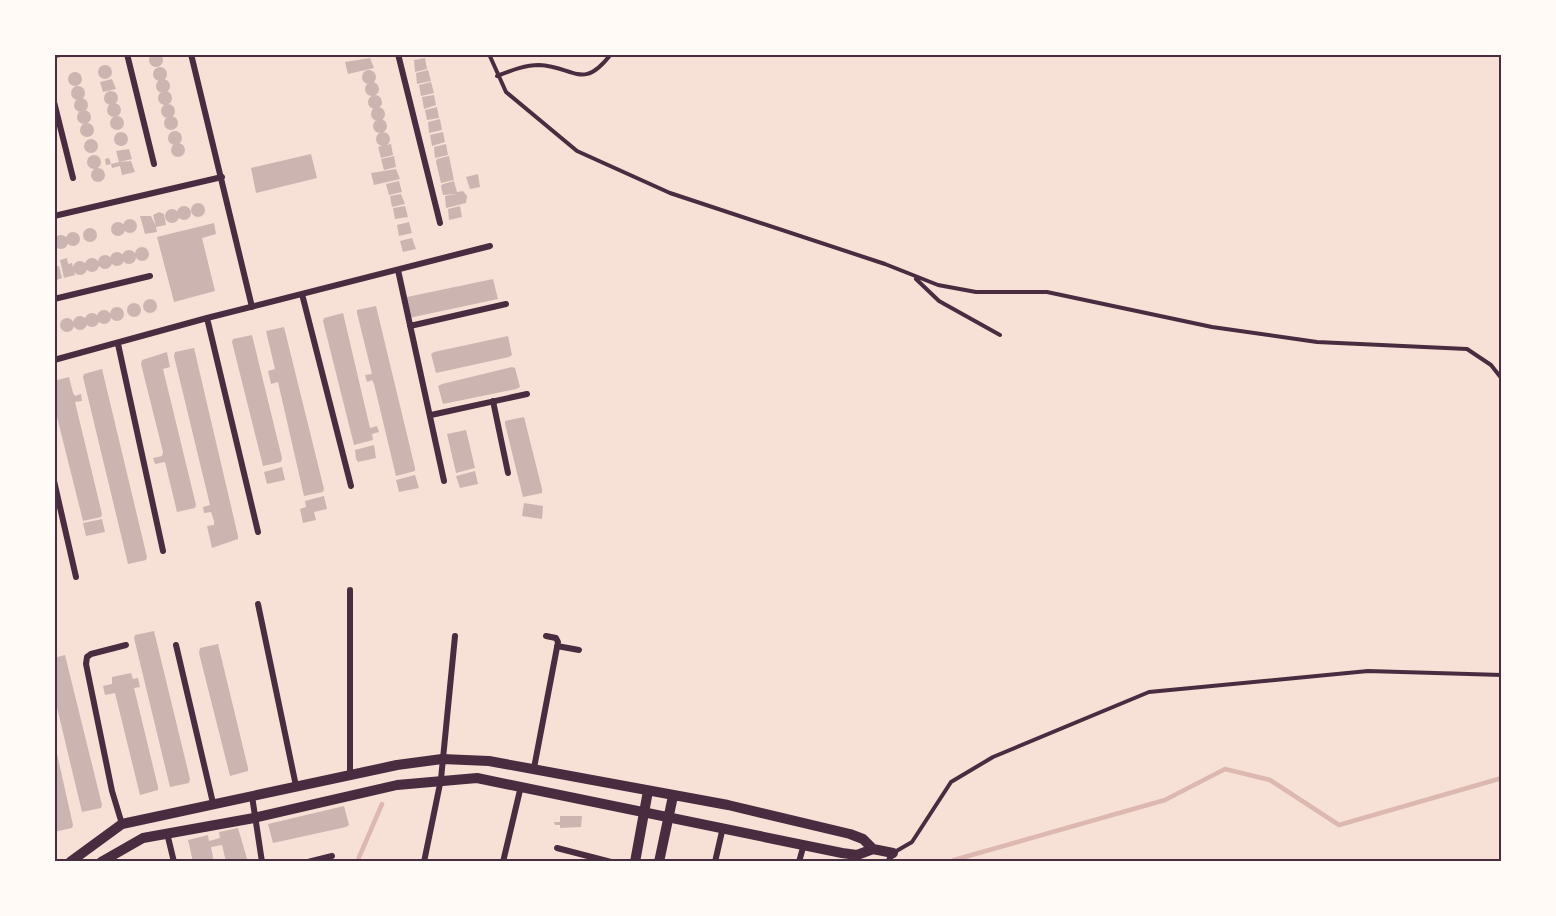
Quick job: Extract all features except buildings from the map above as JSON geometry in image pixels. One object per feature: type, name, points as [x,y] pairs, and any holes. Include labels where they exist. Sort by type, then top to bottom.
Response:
[{"type":"street","points":[[54,56],[60,54]]},
{"type":"street","points":[[127,54],[154,164]]},
{"type":"street","points":[[191,54],[252,307]]},
{"type":"street","points":[[398,54],[440,223]]},
{"type":"street","points":[[54,102],[73,178]]},
{"type":"street","points":[[54,216],[222,177]]},
{"type":"street","points":[[54,360],[207,318],[490,246]]},
{"type":"street","points":[[398,270],[444,481]]},
{"type":"street","points":[[54,299],[150,276]]},
{"type":"street","points":[[302,294],[351,486]]},
{"type":"street","points":[[410,326],[506,304]]},
{"type":"street","points":[[207,318],[258,532]]},
{"type":"street","points":[[118,344],[163,552]]},
{"type":"street","points":[[431,415],[527,394]]},
{"type":"street","points":[[493,401],[508,473]]},
{"type":"street","points":[[54,482],[76,577]]},
{"type":"street","points":[[350,590],[350,777]]},
{"type":"street","points":[[258,604],[296,786]]},
{"type":"street","points":[[424,862],[441,779],[455,636]]},
{"type":"street","points":[[534,768],[557,646],[556,638],[546,636]]},
{"type":"street","points":[[122,824],[112,791],[86,664],[87,657],[91,654],[126,645]]},
{"type":"street","points":[[176,645],[213,803]]},
{"type":"street","points":[[557,646],[579,650]]},
{"type":"street","points":[[70,862],[122,824],[213,803],[350,777],[397,765],[442,759],[489,761],[534,768],[832,829],[864,839],[873,849],[890,858]]},
{"type":"street","points":[[101,862],[143,838],[254,818],[352,794],[441,779],[477,778],[724,826],[857,855],[873,849]]},
{"type":"street","points":[[503,862],[521,785]]},
{"type":"street","points":[[635,862],[648,791]]},
{"type":"street","points":[[659,862],[673,795]]},
{"type":"street","points":[[252,796],[262,862]]},
{"type":"street","points":[[715,862],[724,826]]},
{"type":"street","points":[[167,833],[174,862]]},
{"type":"street","points":[[799,862],[804,843]]},
{"type":"street","points":[[557,848],[611,862]]},
{"type":"street","points":[[308,862],[332,856]]},
{"type":"lane","points":[[489,54],[506,92],[577,151],[670,193],[885,264],[955,290],[1047,292],[1212,327],[1317,342],[1467,349],[1491,364],[1502,379]]},
{"type":"lane","points":[[497,76],[516,68],[538,65],[587,75],[599,70],[611,54]]},
{"type":"lane","points":[[914,276],[939,302],[1000,334]]},
{"type":"lane","points":[[890,858],[912,842],[951,782],[993,757],[1149,692],[1368,671],[1502,675]]},
{"type":"waterway","points":[[954,860],[1165,800],[1225,769],[1270,780],[1339,825],[1502,778]]},
{"type":"waterway","points":[[357,862],[382,804]]}]
